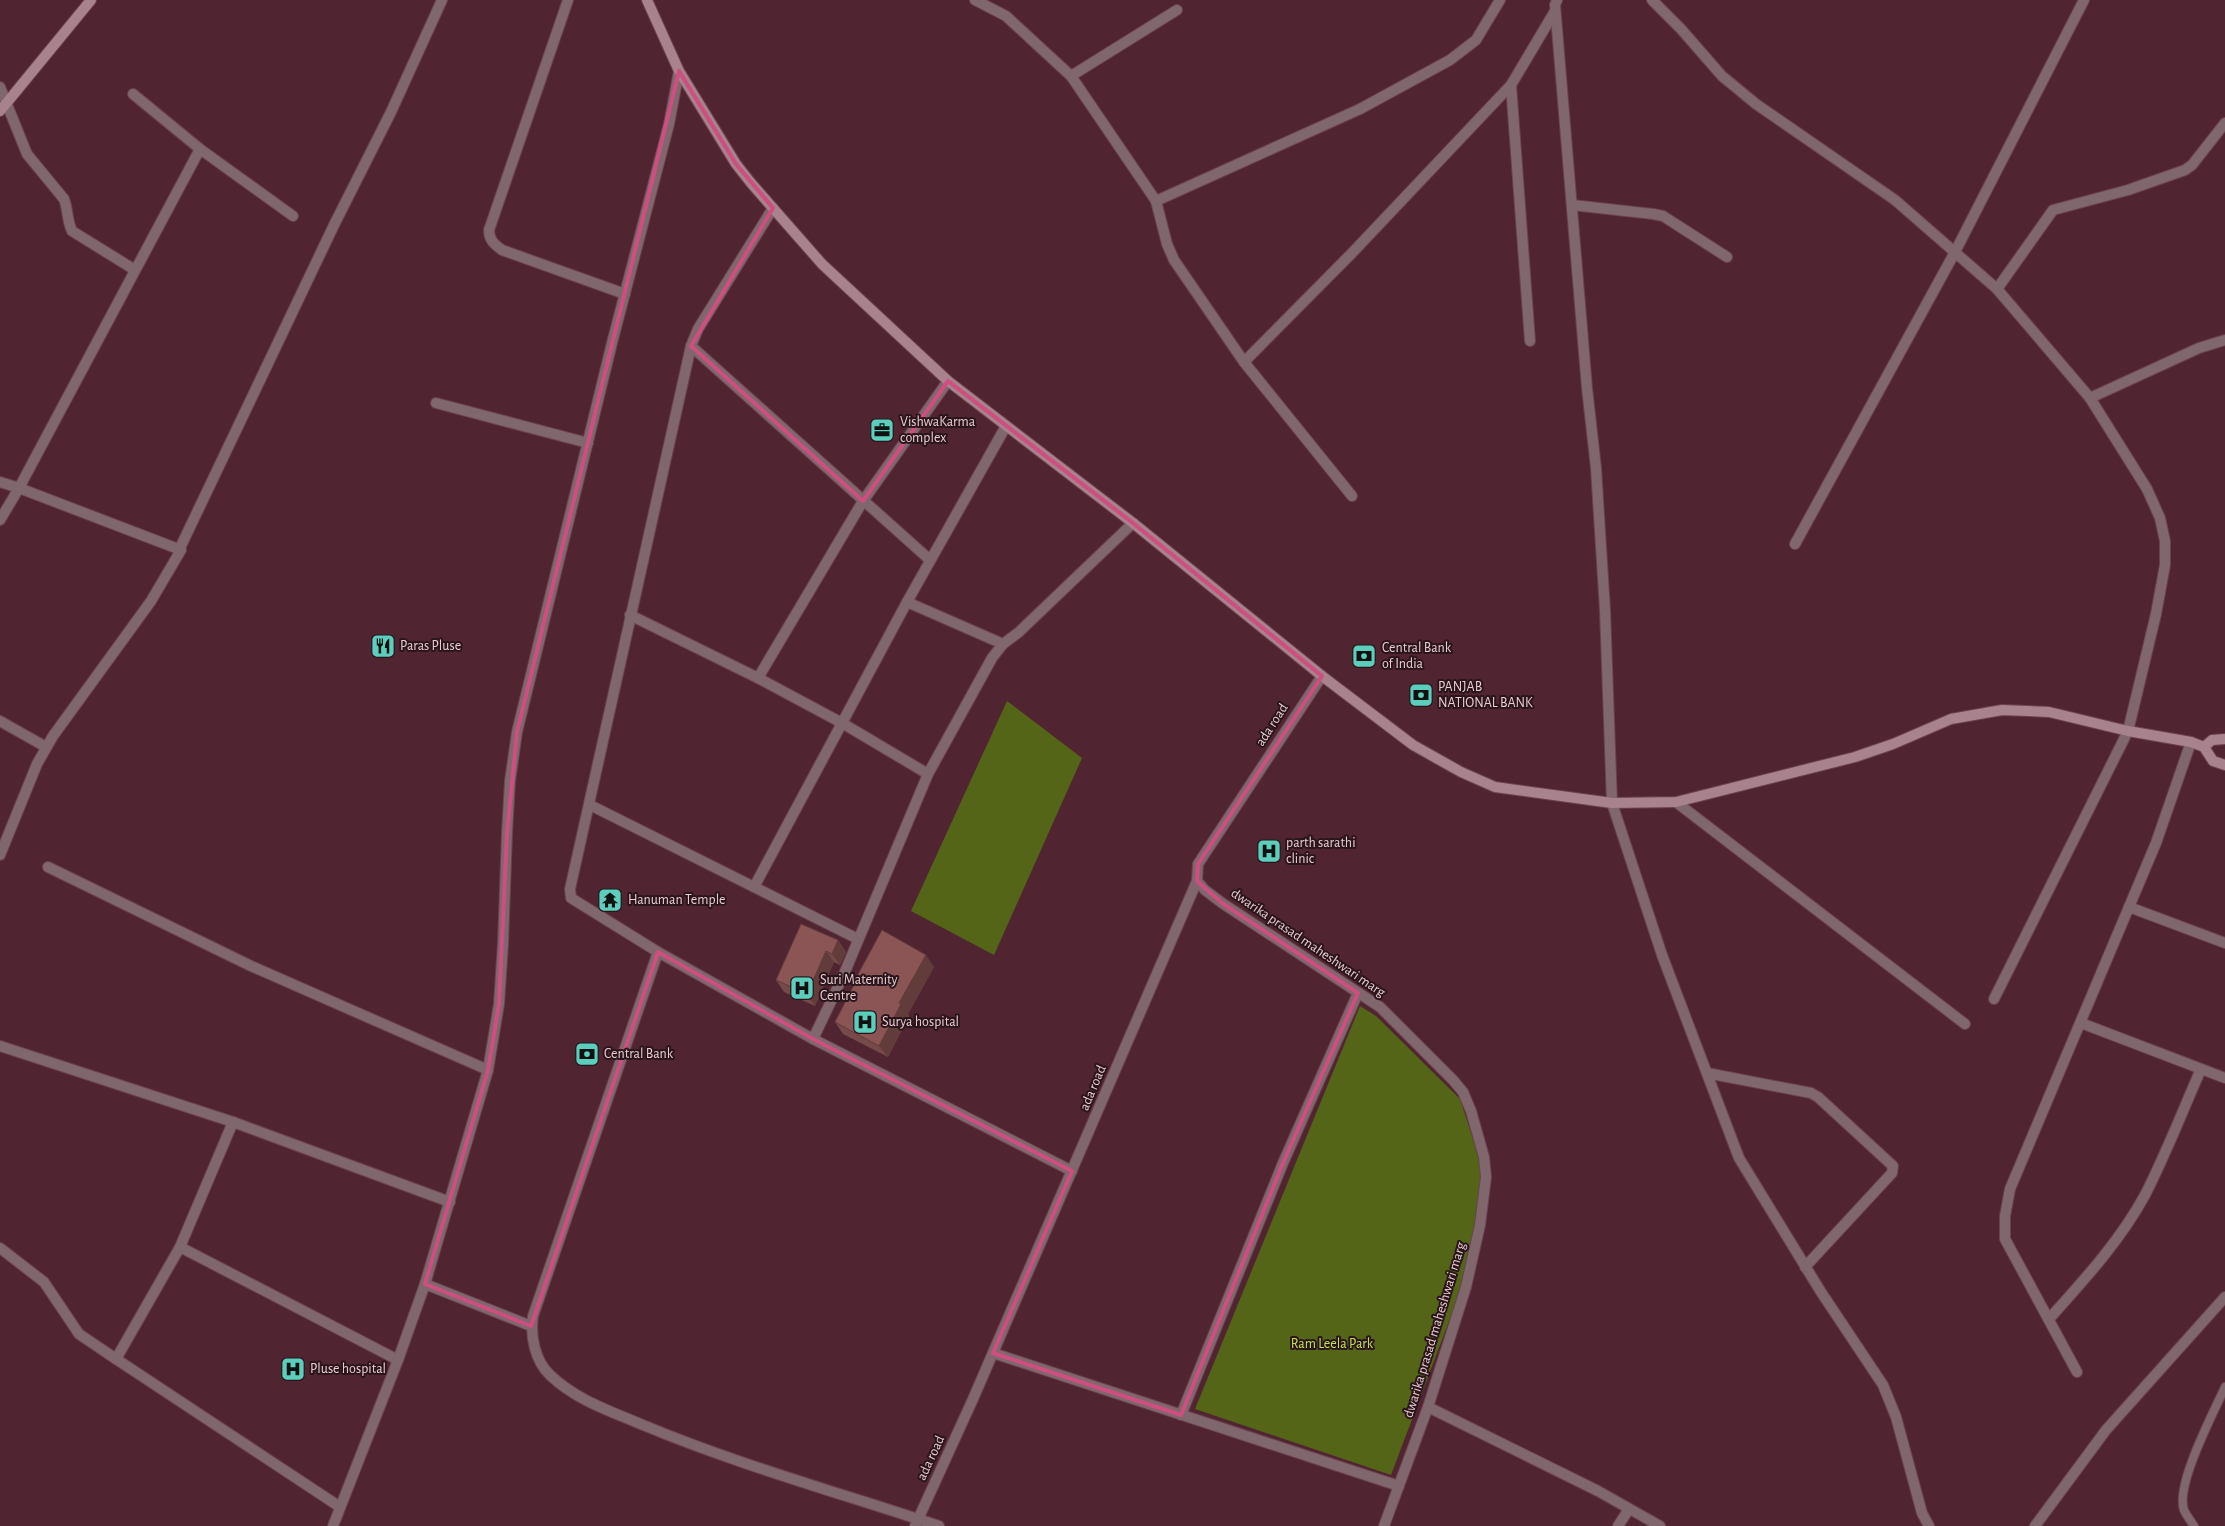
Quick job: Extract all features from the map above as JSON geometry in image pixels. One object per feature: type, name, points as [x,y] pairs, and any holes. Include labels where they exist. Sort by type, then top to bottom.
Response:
[{"type":"main road","points":[[4,107],[91,0]]},
{"type":"main road","points":[[647,0],[679,71],[736,164],[822,264],[948,381],[1133,522],[1322,676],[1413,745],[1461,772],[1494,787],[1612,802],[1676,802],[1855,757],[1893,744],[1951,719],[2002,710],[2049,712],[2128,731],[2191,742],[2204,747],[2213,761],[2225,765]]},
{"type":"main road","points":[[2204,747],[2212,740],[2225,739]]},
{"type":"street","points":[[177,547],[391,112],[442,0]]},
{"type":"street","points":[[568,0],[489,230],[489,237],[502,250],[625,294]]},
{"type":"street","points":[[975,0],[1006,16],[1071,76],[1156,200],[1167,244],[1174,260],[1244,362],[1352,496]]},
{"type":"street","points":[[1156,200],[1360,109],[1450,60],[1476,40],[1500,0]]},
{"type":"street","points":[[1652,0],[1681,29],[1722,76],[1756,104],[1895,200],[1997,290],[2090,398],[2147,489],[2160,518],[2165,540],[2164,565],[2156,614],[2128,731],[1994,999]]},
{"type":"street","points":[[1795,544],[1955,252],[2084,0]]},
{"type":"street","points":[[1244,362],[1352,253],[1511,85],[1555,12],[1556,2]]},
{"type":"street","points":[[1556,2],[1587,388],[1596,468],[1603,572],[1612,802],[1662,955],[1739,1158],[1806,1267],[1883,1385],[1896,1417],[1922,1514],[1929,1526]]},
{"type":"street","points":[[1071,76],[1177,10]]},
{"type":"street","points":[[333,1526],[426,1284],[488,1070],[499,1004],[504,944],[508,807],[517,732],[669,124],[679,71]]},
{"type":"street","points":[[1511,85],[1530,341]]},
{"type":"street","points":[[0,87],[4,107],[28,154],[64,199],[67,206],[68,224],[72,231],[135,270]]},
{"type":"street","points":[[133,94],[200,149],[293,216]]},
{"type":"street","points":[[1997,290],[2053,210],[2128,190],[2185,170],[2225,123]]},
{"type":"street","points":[[0,520],[19,488],[200,149]]},
{"type":"street","points":[[1572,205],[1662,216],[1727,257]]},
{"type":"street","points":[[773,208],[698,329],[691,346],[570,889],[571,898],[658,952],[814,1039],[1072,1171]]},
{"type":"street","points":[[2090,398],[2199,348],[2225,340]]},
{"type":"street","points":[[691,346],[930,560]]},
{"type":"street","points":[[758,678],[863,501],[948,381]]},
{"type":"street","points":[[436,403],[588,443]]},
{"type":"street","points":[[754,887],[907,602],[1006,426]]},
{"type":"street","points":[[0,482],[177,547],[181,552],[152,601],[46,747],[37,764],[0,855]]},
{"type":"street","points":[[814,1039],[928,774],[992,658],[1003,644],[1019,632],[1133,522]]},
{"type":"street","points":[[907,602],[1003,644]]},
{"type":"street","points":[[630,615],[758,678],[842,723],[928,774]]},
{"type":"street","name":"ada road","points":[[916,1522],[993,1353],[1197,881],[1198,864],[1322,676]]},
{"type":"street","points":[[0,721],[46,747]]},
{"type":"street","points":[[2077,1372],[2005,1239],[2005,1216],[2010,1189],[2130,908],[2156,843],[2191,742]]},
{"type":"street","points":[[1676,802],[1965,1024]]},
{"type":"street","points":[[590,805],[858,939]]},
{"type":"street","points":[[48,867],[251,966],[488,1070]]},
{"type":"street","name":"dwarika prasad maheshwari marg","points":[[1197,881],[1222,903],[1380,1008],[1453,1080],[1463,1092],[1471,1111],[1484,1157],[1486,1177],[1473,1260],[1428,1407],[1384,1526]]},
{"type":"street","points":[[2130,908],[2225,943]]},
{"type":"street","points":[[658,952],[533,1316],[531,1326],[534,1347],[549,1374],[581,1399],[690,1445],[916,1522],[940,1526]]},
{"type":"street","points":[[1181,1415],[1283,1163],[1358,993]]},
{"type":"street","points":[[2081,1023],[2225,1078]]},
{"type":"street","points":[[0,1046],[233,1122],[450,1202]]},
{"type":"street","points":[[2049,1319],[2121,1234],[2145,1194],[2201,1069]]},
{"type":"street","points":[[1707,1073],[1811,1093],[1833,1110],[1892,1166],[1892,1173],[1806,1267]]},
{"type":"street","points":[[116,1359],[180,1247],[233,1122]]},
{"type":"street","points":[[180,1247],[398,1360]]},
{"type":"street","points":[[0,1248],[44,1282],[79,1334],[340,1507]]},
{"type":"street","points":[[426,1284],[531,1326]]},
{"type":"street","points":[[2035,1526],[2106,1430],[2225,1297]]},
{"type":"street","points":[[993,1353],[1399,1486]]},
{"type":"street","points":[[1428,1407],[1629,1508],[1660,1526]]},
{"type":"street","points":[[1618,1526],[1629,1508]]},
{"type":"lane","points":[[2194,1526],[2184,1509],[2183,1493],[2189,1469],[2225,1387]]},
{"type":"highlighted area","points":[[679,71],[736,164],[773,208],[691,346],[863,501],[948,381],[1133,523],[1322,676],[1198,864],[1197,881],[1222,903],[1358,993],[1283,1163],[1181,1415],[993,1353],[1072,1171],[813,1039],[658,952],[531,1326],[425,1284],[488,1070],[499,1004],[507,833],[517,732]]},
{"type":"green space","points":[[1007,701],[1082,758],[994,955],[911,911]]},
{"type":"green space","name":"Ram Leela Park","points":[[1360,1006],[1376,1016],[1460,1099],[1485,1176],[1463,1284],[1391,1475],[1195,1409]]},
{"type":"building","points":[[801,924],[838,940],[832,954],[826,951],[807,994],[776,980]]},
{"type":"building","points":[[882,930],[926,955],[899,1003],[901,1004],[879,1046],[835,1022]]},
{"type":"place","name":"VishwaKarma complex","points":[[882,430]]},
{"type":"place","name":"Paras Pluse","points":[[383,646]]},
{"type":"place","name":"Central Bank of India","points":[[1364,656]]},
{"type":"place","name":"PANJAB NATIONAL BANK","points":[[1421,695]]},
{"type":"place","name":"parth sarathi clinic","points":[[1269,851]]},
{"type":"place","name":"Hanuman Temple","points":[[610,900]]},
{"type":"place","name":"Suri Maternity Centre","points":[[802,988]]},
{"type":"place","name":"Surya hospital","points":[[865,1022]]},
{"type":"place","name":"Central Bank","points":[[587,1054]]},
{"type":"place","name":"Pluse hospital","points":[[293,1369]]}]
